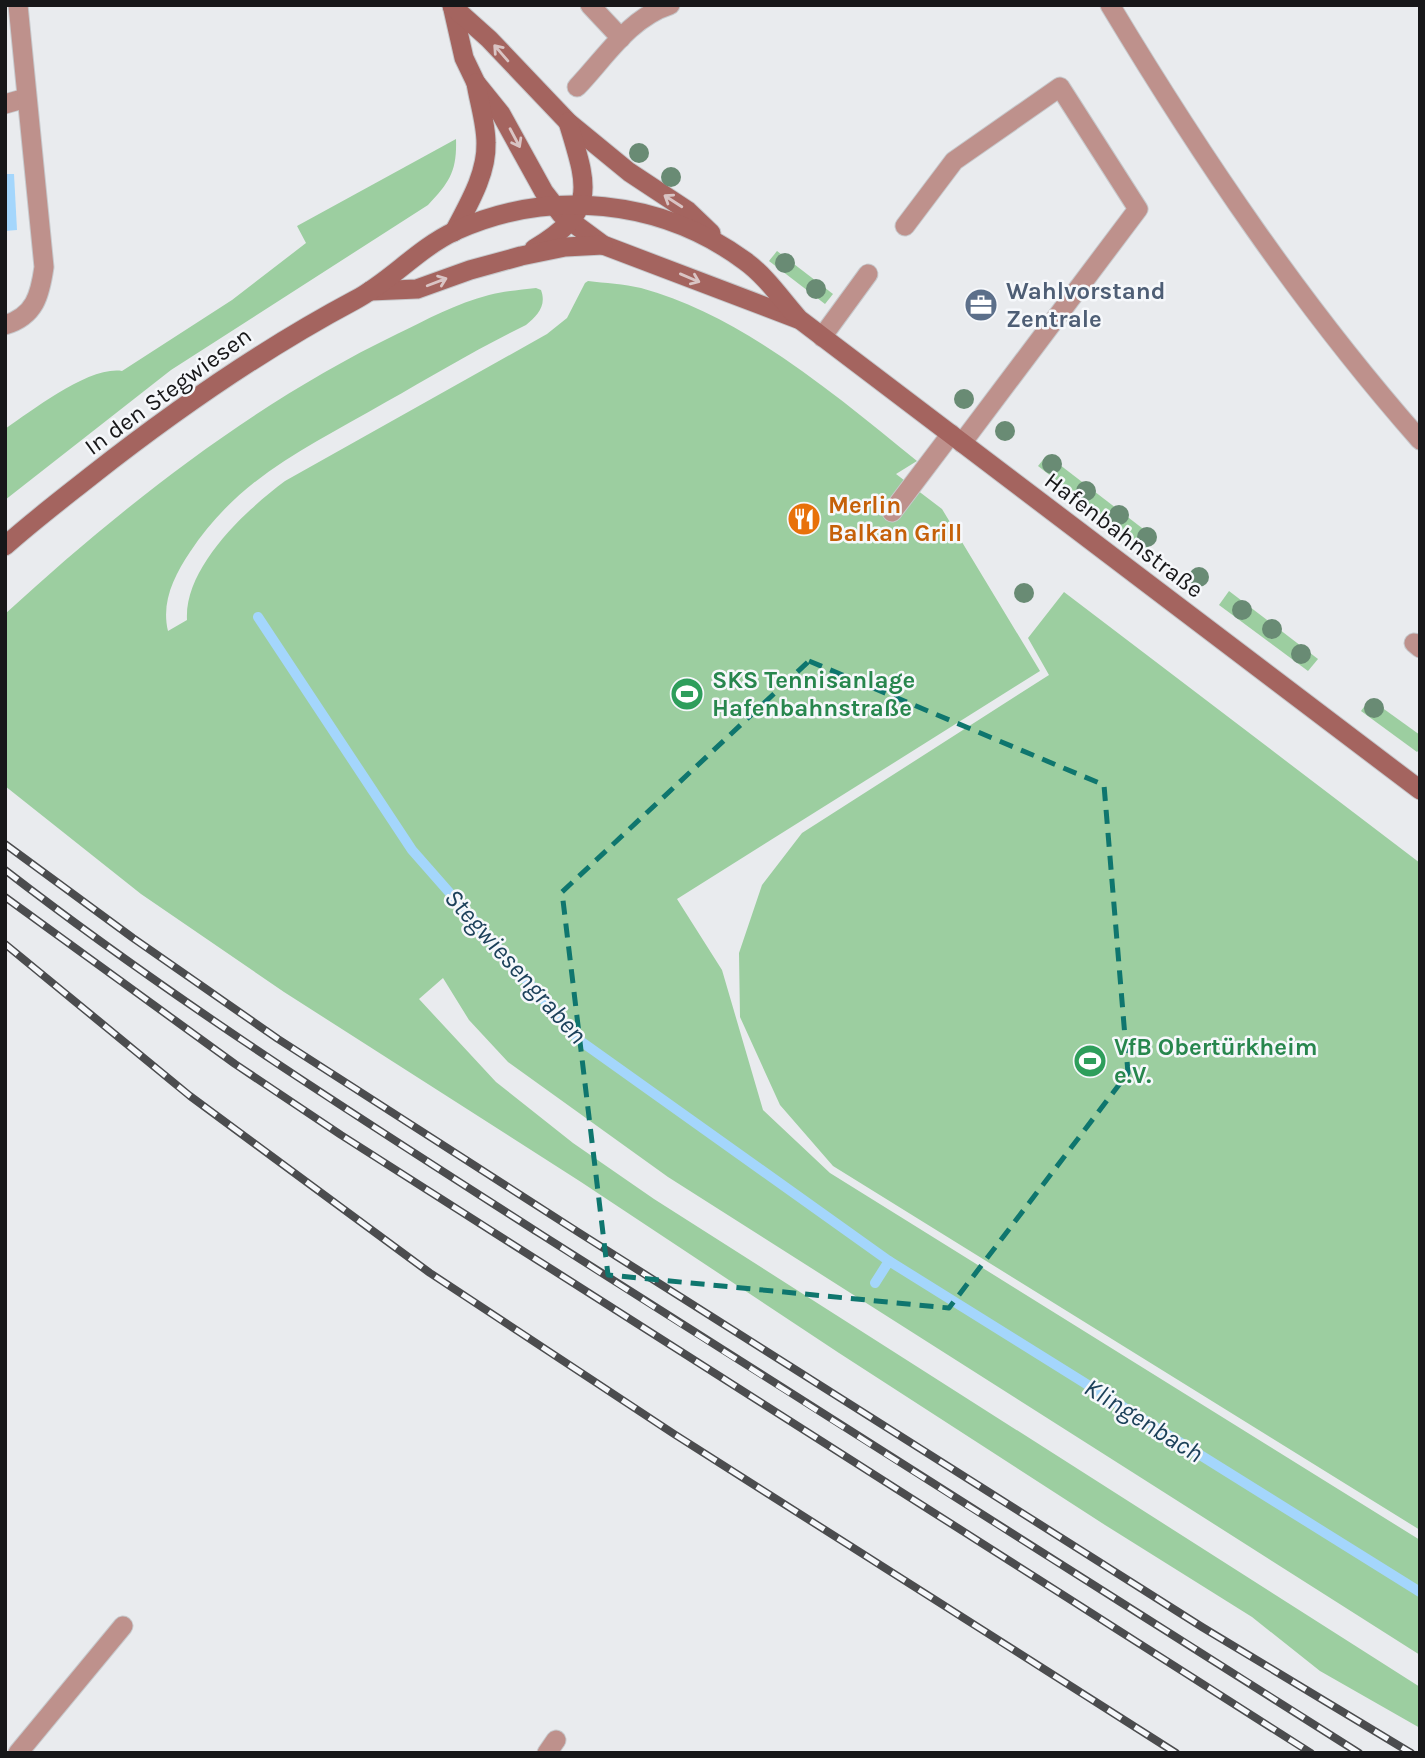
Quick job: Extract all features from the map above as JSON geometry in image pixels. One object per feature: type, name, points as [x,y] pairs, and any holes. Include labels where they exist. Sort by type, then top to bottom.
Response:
[{"type":"main road","name":"Hafenbahnstraße","points":[[452,6],[464,58],[476,83],[501,114],[553,206],[576,213],[622,208],[656,215],[723,246],[752,267],[799,319],[822,337],[1420,790]]},
{"type":"main road","name":"Hafenbahnstraße","points":[[452,6],[489,39],[568,122],[629,172],[688,211],[723,246]]},
{"type":"main road","name":"Hafenbahnstraße","points":[[454,232],[478,183],[485,152],[476,83]]},
{"type":"main road","name":"Hafenbahnstraße","points":[[568,122],[583,174],[576,213]]},
{"type":"main road","name":"In den Stegwiesen","points":[[5,546],[130,445],[265,351],[370,292],[410,258],[454,232],[502,215],[553,206]]},
{"type":"main road","name":"Hafenbahnstraße","points":[[576,213],[603,245],[799,319]]},
{"type":"main road","name":"In den Stegwiesen","points":[[521,256],[551,238],[576,213]]},
{"type":"main road","name":"In den Stegwiesen","points":[[370,292],[425,287],[470,270],[521,256],[565,247],[603,245]]},
{"type":"lane","points":[[5,325],[23,317],[34,307],[40,292],[44,267],[18,5]]},
{"type":"lane","points":[[590,5],[621,38]]},
{"type":"lane","points":[[577,87],[641,19],[670,5]]},
{"type":"lane","points":[[1110,5],[1213,169],[1282,268],[1380,395],[1420,440]]},
{"type":"lane","points":[[892,512],[957,438],[1138,209],[1060,87],[954,161],[905,226]]},
{"type":"lane","points":[[5,104],[26,98]]},
{"type":"lane","points":[[822,337],[868,274]]},
{"type":"lane","points":[[18,1753],[123,1626]]},
{"type":"highlighted area","points":[[809,661],[1104,785],[1128,1073],[949,1308],[608,1275],[562,892]]},
{"type":"green space","points":[[456,139],[451,175],[428,205],[171,370],[5,500],[5,429],[78,382],[109,371],[122,371],[232,300],[306,243],[297,226]]},
{"type":"green space","points":[[777,251],[833,294],[825,304],[769,261]]},
{"type":"green space","points":[[588,281],[641,288],[679,301],[752,337],[821,385],[917,461],[896,474],[942,509],[1040,671],[677,899],[722,970],[763,1110],[830,1173],[1420,1540],[1420,1655],[668,1177],[508,1062],[469,1020],[443,978],[419,999],[496,1082],[573,1143],[654,1199],[1420,1687],[1420,1728],[1320,1671],[1252,1617],[1105,1525],[581,1182],[284,992],[141,894],[5,786],[5,614],[50,574],[143,496],[240,425],[291,392],[343,362],[465,302],[501,292],[536,288],[541,290],[542,306],[526,325],[304,449],[278,465],[231,502],[210,525],[179,570],[170,590],[166,610],[168,631],[187,620],[189,600],[206,560],[220,541],[269,493],[285,481],[547,334],[567,318]]},
{"type":"green space","points":[[1047,455],[1155,538],[1146,550],[1038,466]]},
{"type":"green space","points":[[1229,591],[1318,659],[1308,671],[1219,605]]},
{"type":"green space","name":"VfB Obertürkheim e.V.","points":[[1064,592],[1420,863],[1420,1530],[833,1166],[780,1105],[740,1017],[739,953],[762,885],[802,833],[1049,675],[1028,638]]},
{"type":"green space","points":[[1370,699],[1420,735],[1420,749],[1417,752],[1361,711]]},
{"type":"water","points":[[5,174],[14,174],[17,230],[5,231]]},
{"type":"waterway","name":"Stegwiesengraben","points":[[258,617],[412,850],[579,1040],[889,1261]]},
{"type":"waterway","name":"Klingenbach","points":[[875,1283],[889,1261],[1420,1592]]},
{"type":"railway","points":[[5,844],[278,1039],[1202,1627],[1411,1753]]},
{"type":"railway","points":[[5,870],[136,967],[337,1103],[1359,1753]]},
{"type":"railway","points":[[5,897],[235,1064],[341,1135],[1311,1753]]},
{"type":"railway","points":[[5,944],[190,1096],[430,1273],[674,1434],[1176,1753]]},
{"type":"place","name":"Wahlvorstand Zentrale","points":[[981,305]]},
{"type":"place","name":"Merlin Balkan Grill","points":[[804,519]]},
{"type":"place","name":"SKS Tennisanlage Hafenbahnstraße","points":[[687,694]]},
{"type":"place","name":"VfB Obertürkheim e.V.","points":[[1090,1061]]}]
